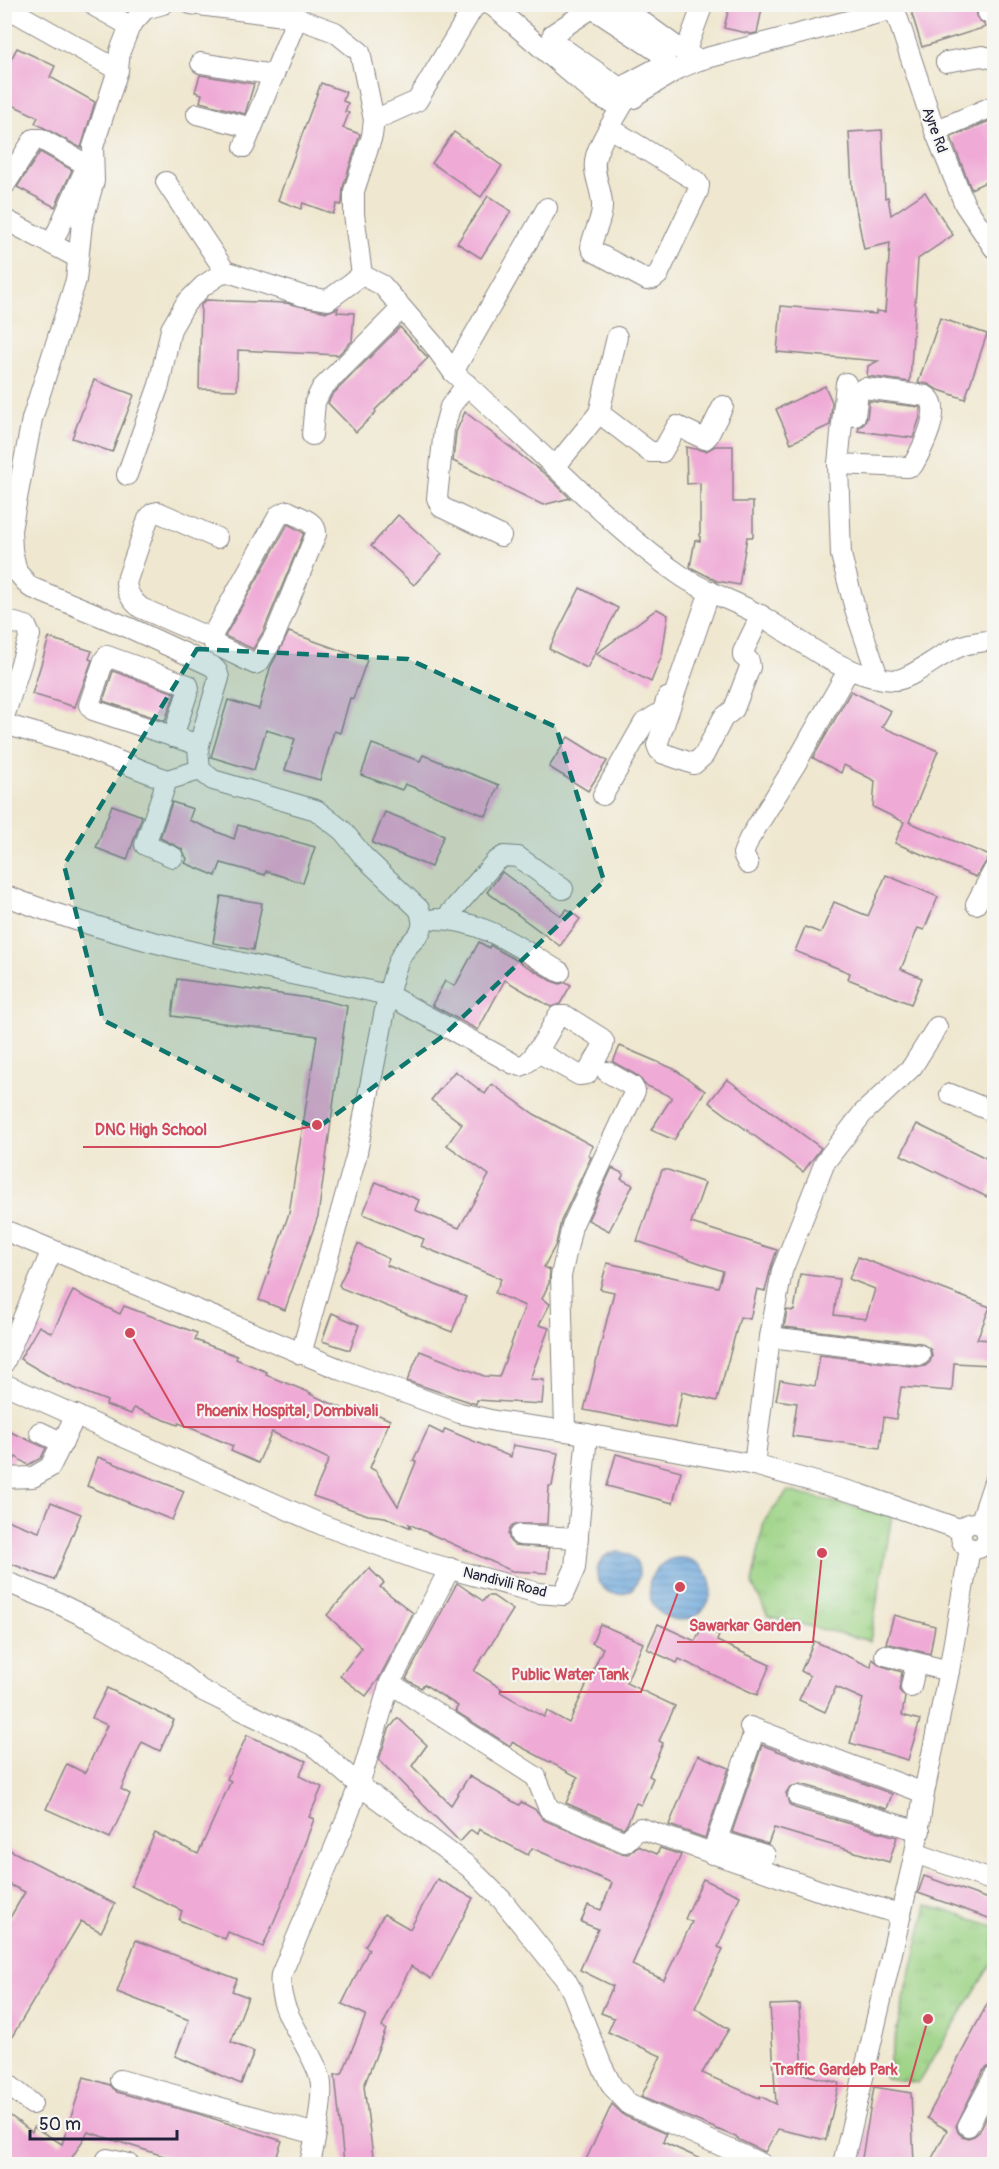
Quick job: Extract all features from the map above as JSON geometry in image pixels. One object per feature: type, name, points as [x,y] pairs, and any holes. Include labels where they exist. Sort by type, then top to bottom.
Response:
[{"type":"street","points":[[96,4],[96,7],[130,26]]},
{"type":"street","points":[[163,4],[145,9],[130,26],[120,51],[118,70],[93,147],[93,181],[82,223],[76,280],[32,419],[11,530],[12,550],[18,572],[30,587],[132,629],[212,666],[217,671],[219,678],[199,745],[200,770]]},
{"type":"street","points":[[191,4],[270,9],[335,32],[360,52],[374,120],[372,136],[354,191],[354,214],[362,275]]},
{"type":"street","points":[[374,120],[417,101],[473,8],[479,4]]},
{"type":"street","points":[[489,4],[595,94],[608,101],[616,103],[626,96],[659,67],[665,60],[663,55],[595,10],[589,10],[553,34],[554,42],[626,96]]},
{"type":"street","points":[[618,4],[640,11],[692,57]]},
{"type":"street","points":[[692,57],[703,4]]},
{"type":"street","points":[[4,6],[118,70]]},
{"type":"street","points":[[610,128],[699,185],[658,275],[653,279],[647,280],[593,251],[591,247],[603,207],[594,166],[596,155],[626,96],[678,69],[692,57],[894,7]]},
{"type":"street","name":"Ayre Rd","points":[[894,7],[935,131],[965,205],[994,248]]},
{"type":"street","points":[[244,147],[297,18]]},
{"type":"street","points":[[946,62],[982,56],[994,58]]},
{"type":"street","points":[[207,59],[277,69]]},
{"type":"street","points":[[935,131],[994,106]]},
{"type":"street","points":[[197,114],[252,128]]},
{"type":"street","points":[[4,186],[34,139],[40,139],[87,165],[52,244]]},
{"type":"street","points":[[165,182],[225,271],[303,296],[328,300],[362,275]]},
{"type":"street","points":[[501,536],[441,507],[436,498],[444,429],[460,378],[547,208]]},
{"type":"street","points":[[4,219],[78,258]]},
{"type":"street","points":[[127,475],[159,385],[171,329],[186,303],[203,286],[225,271]]},
{"type":"street","points":[[362,275],[382,285],[460,378],[620,530],[681,576],[761,615],[823,657],[849,669],[878,677],[904,679],[960,646],[994,640]]},
{"type":"street","points":[[312,435],[315,402],[322,388],[401,309]]},
{"type":"street","points":[[555,467],[599,413],[616,337]]},
{"type":"street","points":[[846,383],[841,555],[855,609],[878,677]]},
{"type":"street","points":[[861,389],[916,394],[931,398],[934,410],[929,431],[913,465],[908,467],[844,464],[858,392],[861,389]]},
{"type":"street","points":[[599,413],[650,452],[657,453],[662,452],[677,426],[705,439],[723,406]]},
{"type":"street","points":[[204,635],[141,608],[127,593],[126,583],[148,519],[153,513],[158,512],[217,538]]},
{"type":"street","points":[[288,512],[314,524],[316,534],[274,637],[259,662],[252,663],[222,648],[214,644],[213,634],[279,515],[288,512]]},
{"type":"street","points":[[193,658],[228,579]]},
{"type":"street","points":[[704,588],[657,745],[662,753],[694,765],[699,762],[723,718],[734,709],[750,667],[743,652],[761,615]]},
{"type":"street","points":[[603,795],[644,723],[663,711],[704,588]]},
{"type":"street","points":[[132,629],[141,608]]},
{"type":"street","points":[[4,620],[26,626],[30,634],[6,712],[84,748],[167,780],[200,770]]},
{"type":"street","points":[[212,666],[222,648]]},
{"type":"street","points":[[173,737],[188,693],[188,685],[107,656],[89,705],[93,710],[173,737],[199,745]]},
{"type":"street","points":[[748,864],[743,854],[749,839],[795,765],[849,669]]},
{"type":"street","points":[[188,693],[212,700]]},
{"type":"street","points":[[200,770],[213,780],[316,810],[343,831],[363,856],[419,909],[423,919],[422,931],[402,954],[388,995],[356,1157],[301,1354]]},
{"type":"street","points":[[167,780],[145,845],[173,857]]},
{"type":"street","points":[[445,919],[495,862],[504,856],[518,857],[563,889]]},
{"type":"street","points":[[976,904],[994,870]]},
{"type":"street","points":[[4,895],[43,910],[167,945],[388,995],[514,1064],[521,1066],[527,1064],[536,1051]]},
{"type":"street","points":[[423,919],[445,919],[478,927],[498,935],[560,972]]},
{"type":"street","points":[[754,1465],[770,1337],[782,1272],[825,1162],[863,1113],[912,1067],[937,1027]]},
{"type":"street","points":[[565,1431],[561,1276],[572,1226],[635,1090],[607,1072]]},
{"type":"street","points":[[950,1094],[994,1112]]},
{"type":"street","points":[[4,1230],[301,1354],[460,1413],[754,1465],[859,1494],[978,1539]]},
{"type":"street","points":[[4,1363],[52,1250]]},
{"type":"street","points":[[770,1337],[920,1355]]},
{"type":"street","name":"Nandivili Road","points":[[4,1384],[325,1526],[425,1562],[538,1593],[563,1595],[575,1568],[587,1434]]},
{"type":"street","points":[[4,1478],[33,1477],[43,1473],[54,1463],[76,1415]]},
{"type":"street","points":[[40,1432],[63,1443]]},
{"type":"street","points":[[843,2164],[920,1831],[924,1793],[978,1539],[994,1483]]},
{"type":"street","points":[[520,1535],[578,1538]]},
{"type":"street","points":[[310,2164],[316,2134],[320,2078],[283,1999],[280,1986],[281,1975],[359,1785],[390,1683],[450,1568]]},
{"type":"street","points":[[4,1581],[94,1621],[166,1662],[201,1690],[215,1698],[262,1718],[313,1745],[359,1785],[469,1867],[502,1900],[566,1980],[612,2086],[630,2105],[762,2164]]},
{"type":"street","points":[[885,1655],[949,1671]]},
{"type":"street","points":[[911,1687],[916,1663]]},
{"type":"street","points":[[390,1683],[536,1777],[549,1809],[625,1842],[640,1828],[715,1847],[765,1855]]},
{"type":"street","points":[[715,1847],[751,1734],[924,1793]]},
{"type":"street","points":[[798,1796],[920,1831]]},
{"type":"street","points":[[715,1847],[818,1890],[900,1914]]},
{"type":"street","points":[[915,1853],[994,1881]]},
{"type":"street","points":[[968,2126],[994,2077]]},
{"type":"street","points":[[120,2080],[316,2134]]},
{"type":"street","points":[[4,2081],[32,2104]]},
{"type":"street","points":[[107,2159],[129,2164]]},
{"type":"highlighted area","points":[[197,649],[408,659],[556,727],[604,881],[443,1036],[316,1129],[103,1020],[64,865]]},
{"type":"green space","points":[[788,1491],[892,1516],[870,1641],[768,1616],[752,1584],[764,1521]]},
{"type":"green space","points":[[927,1905],[994,1926],[993,1961],[918,2083],[885,2078]]},
{"type":"water","points":[[618,1552],[633,1558],[639,1573],[633,1588],[618,1594],[603,1588],[597,1573],[603,1558]]},
{"type":"water","points":[[680,1558],[697,1563],[702,1567],[706,1572],[711,1589],[706,1606],[702,1611],[697,1615],[680,1620],[663,1615],[658,1611],[654,1606],[649,1589],[654,1572],[658,1567],[663,1563]]},
{"type":"building","points":[[730,4],[763,4],[757,33],[751,34],[724,28]]},
{"type":"building","points":[[909,4],[979,4],[976,16],[986,27],[922,47]]},
{"type":"building","points":[[17,48],[55,66],[50,77],[95,102],[81,148],[35,123],[38,117],[4,101],[4,73]]},
{"type":"building","points":[[200,75],[254,84],[245,114],[200,102],[202,94],[195,92]]},
{"type":"building","points":[[321,83],[346,92],[343,101],[348,103],[345,112],[349,113],[343,128],[360,134],[343,187],[341,205],[337,204],[333,214],[303,203],[301,209],[278,200]]},
{"type":"building","points":[[994,119],[994,178],[971,189],[951,137]]},
{"type":"building","points":[[882,130],[885,198],[888,197],[891,215],[925,192],[953,235],[918,259],[910,382],[867,376],[868,366],[878,361],[777,352],[781,306],[876,314],[876,311],[885,312],[890,243],[864,249],[852,189],[849,132]]},
{"type":"building","points":[[454,132],[502,166],[481,197],[432,163]]},
{"type":"building","points":[[40,152],[72,170],[55,207],[17,187]]},
{"type":"building","points":[[488,196],[511,211],[481,258],[457,243]]},
{"type":"building","points":[[206,300],[286,303],[327,312],[338,308],[337,312],[354,313],[352,341],[338,355],[238,350],[237,390],[199,389],[201,305]]},
{"type":"building","points":[[940,318],[987,334],[965,399],[928,384],[918,383]]},
{"type":"building","points":[[400,327],[428,358],[356,432],[328,403],[332,395]]},
{"type":"building","points":[[94,380],[134,395],[112,452],[72,438]]},
{"type":"building","points":[[825,386],[832,402],[830,425],[791,443],[776,409]]},
{"type":"building","points":[[869,401],[920,407],[920,417],[913,438],[858,431],[867,418]]},
{"type":"building","points":[[465,412],[546,475],[570,498],[543,505],[453,461],[456,432]]},
{"type":"building","points":[[715,446],[733,446],[733,502],[753,502],[753,537],[747,537],[739,585],[717,581],[690,567],[695,540],[700,541],[700,483],[687,484],[686,447],[706,451]]},
{"type":"building","points":[[398,515],[442,554],[414,585],[371,546]]},
{"type":"building","points":[[288,524],[304,533],[263,632],[253,649],[225,636]]},
{"type":"building","points":[[580,588],[618,608],[587,668],[549,649]]},
{"type":"building","points":[[657,609],[668,615],[662,655],[651,682],[596,654]]},
{"type":"building","points":[[289,632],[367,660],[353,699],[350,698],[340,733],[334,731],[320,780],[285,770],[295,739],[266,730],[254,770],[211,757],[228,700],[259,709],[270,668]]},
{"type":"building","points":[[49,638],[92,651],[89,659],[92,660],[75,707],[32,694]]},
{"type":"building","points":[[113,671],[175,693],[165,721],[103,701]]},
{"type":"building","points":[[851,691],[891,711],[882,727],[938,751],[909,822],[990,856],[976,877],[895,843],[904,822],[873,807],[875,781],[844,765],[841,773],[813,758]]},
{"type":"building","points":[[568,737],[607,761],[588,791],[549,767]]},
{"type":"building","points":[[372,744],[420,761],[423,755],[499,785],[486,816],[405,784],[402,790],[361,775]]},
{"type":"building","points":[[172,802],[193,809],[189,820],[234,839],[238,825],[315,847],[303,883],[266,871],[265,875],[221,863],[216,876],[185,863],[187,859],[182,849],[160,838]]},
{"type":"building","points":[[112,805],[142,816],[127,860],[96,848]]},
{"type":"building","points":[[385,812],[444,835],[431,867],[372,843]]},
{"type":"building","points":[[502,872],[561,916],[567,909],[580,919],[560,946],[487,892]]},
{"type":"building","points":[[886,875],[938,897],[924,930],[918,928],[901,969],[922,978],[911,1004],[848,979],[850,973],[795,951],[805,927],[821,933],[834,902],[868,916]]},
{"type":"building","points":[[221,896],[262,903],[253,950],[213,943]]},
{"type":"building","points":[[479,942],[489,948],[490,945],[554,982],[560,984],[566,982],[571,985],[560,1004],[551,1007],[505,980],[478,1030],[432,1005],[445,981],[455,986]]},
{"type":"building","points":[[177,979],[322,1000],[347,1006],[318,1216],[285,1310],[259,1300],[289,1213],[317,1036],[172,1016]]},
{"type":"building","points":[[620,1046],[674,1069],[705,1091],[674,1140],[651,1130],[672,1097],[645,1085],[638,1076],[613,1062]]},
{"type":"building","points":[[455,1071],[485,1094],[492,1084],[534,1114],[593,1146],[588,1155],[591,1157],[561,1221],[556,1244],[544,1267],[550,1270],[549,1283],[542,1299],[550,1304],[539,1325],[549,1328],[530,1379],[544,1380],[542,1404],[477,1400],[476,1404],[407,1381],[420,1351],[484,1376],[499,1377],[525,1306],[495,1293],[501,1279],[421,1246],[424,1239],[363,1214],[376,1182],[419,1200],[415,1210],[459,1228],[489,1175],[447,1145],[462,1124],[431,1100]]},
{"type":"building","points":[[727,1079],[821,1148],[803,1172],[709,1102]]},
{"type":"building","points":[[917,1124],[994,1162],[994,1180],[987,1197],[901,1155]]},
{"type":"building","points":[[612,1168],[624,1174],[621,1179],[633,1185],[609,1231],[588,1220]]},
{"type":"building","points":[[662,1170],[705,1183],[691,1223],[777,1250],[765,1291],[757,1289],[750,1319],[740,1317],[717,1401],[682,1392],[675,1428],[584,1410],[614,1292],[600,1289],[607,1263],[718,1287],[723,1271],[637,1241]]},
{"type":"building","points":[[358,1244],[389,1259],[386,1265],[466,1297],[452,1332],[341,1288],[339,1285]]},
{"type":"building","points":[[858,1257],[990,1307],[977,1339],[992,1340],[991,1365],[954,1363],[952,1391],[901,1387],[896,1419],[884,1417],[880,1448],[792,1436],[797,1403],[776,1400],[780,1380],[815,1386],[820,1355],[919,1367],[930,1362],[931,1350],[921,1343],[784,1327],[787,1310],[794,1311],[800,1274],[839,1279],[834,1315],[866,1319],[875,1289],[849,1279]]},
{"type":"building","points":[[73,1291],[120,1314],[124,1306],[197,1333],[195,1340],[237,1356],[236,1359],[267,1372],[266,1375],[355,1414],[359,1406],[390,1420],[370,1468],[376,1471],[398,1506],[416,1462],[413,1461],[429,1427],[443,1434],[445,1429],[511,1457],[513,1445],[558,1453],[552,1486],[549,1486],[547,1524],[515,1524],[510,1528],[508,1534],[514,1545],[549,1548],[547,1573],[512,1571],[409,1524],[411,1528],[385,1517],[368,1515],[313,1496],[329,1459],[272,1432],[258,1463],[231,1451],[233,1446],[179,1423],[178,1425],[134,1408],[131,1414],[106,1405],[107,1401],[61,1383],[20,1359],[39,1326],[52,1333]]},
{"type":"building","points":[[332,1313],[359,1325],[350,1350],[322,1341]]},
{"type":"building","points":[[4,1429],[46,1448],[41,1458],[28,1465],[16,1457],[9,1466],[4,1466]]},
{"type":"building","points":[[616,1454],[681,1471],[673,1503],[607,1486]]},
{"type":"building","points":[[98,1457],[184,1491],[172,1520],[87,1486]]},
{"type":"building","points":[[51,1502],[81,1514],[54,1580],[4,1561],[4,1519],[39,1532]]},
{"type":"building","points":[[369,1568],[384,1583],[380,1587],[413,1613],[378,1680],[366,1696],[340,1676],[362,1648],[327,1615]]},
{"type":"building","points":[[457,1583],[483,1601],[487,1596],[493,1596],[513,1610],[474,1671],[502,1689],[500,1692],[544,1717],[547,1711],[569,1723],[603,1648],[592,1643],[600,1624],[643,1643],[626,1683],[675,1706],[659,1741],[663,1743],[649,1776],[653,1778],[641,1805],[636,1803],[623,1828],[566,1803],[578,1777],[512,1742],[510,1746],[455,1711],[458,1706],[424,1684],[421,1688],[406,1679]]},
{"type":"building","points":[[894,1615],[935,1626],[930,1654],[886,1643]]},
{"type":"building","points":[[658,1624],[695,1641],[702,1627],[719,1635],[717,1641],[770,1665],[757,1695],[679,1659],[677,1663],[647,1649]]},
{"type":"building","points":[[814,1641],[871,1667],[872,1659],[882,1666],[902,1672],[899,1690],[905,1697],[902,1715],[920,1720],[908,1760],[850,1743],[863,1699],[836,1687],[825,1712],[799,1700],[810,1676],[801,1671]]},
{"type":"building","points":[[107,1688],[174,1720],[160,1751],[142,1742],[121,1789],[130,1794],[110,1838],[46,1809],[67,1764],[85,1773],[107,1725],[92,1718]]},
{"type":"building","points":[[398,1718],[427,1745],[412,1766],[451,1805],[469,1776],[519,1805],[521,1802],[536,1810],[544,1820],[620,1853],[628,1854],[638,1846],[657,1854],[660,1848],[681,1855],[632,1965],[664,1980],[692,1922],[685,1919],[703,1879],[740,1896],[718,1947],[723,1949],[695,2008],[729,2029],[702,2073],[776,2104],[770,2005],[799,2004],[803,2074],[839,2083],[826,2140],[778,2129],[765,2152],[738,2138],[641,2097],[661,2056],[608,2032],[614,2018],[601,2013],[613,1986],[580,1970],[598,1929],[581,1922],[588,1905],[601,1910],[612,1883],[532,1848],[528,1855],[479,1829],[477,1834],[471,1830],[460,1842],[379,1760],[389,1729]]},
{"type":"building","points":[[247,1735],[306,1761],[299,1776],[322,1787],[309,1817],[314,1819],[263,1947],[228,1932],[225,1939],[179,1920],[182,1911],[131,1886],[155,1833],[198,1854],[231,1781],[227,1779]]},
{"type":"building","points":[[762,1745],[892,1794],[887,1809],[801,1784],[790,1787],[786,1793],[789,1804],[795,1808],[897,1837],[889,1862],[774,1828],[768,1844],[732,1832]]},
{"type":"building","points":[[698,1755],[729,1768],[705,1838],[669,1825]]},
{"type":"building","points":[[4,1847],[115,1904],[101,1932],[81,1921],[4,2050],[4,1928],[25,1892],[4,1882]]},
{"type":"building","points":[[924,1876],[994,1901],[994,1920],[918,1893]]},
{"type":"building","points":[[437,1879],[473,1898],[431,1979],[411,1966],[382,2027],[386,2029],[364,2086],[374,2164],[344,2164],[335,2075],[342,2074],[366,2015],[342,2004],[369,1949],[365,1946],[384,1914],[410,1929]]},
{"type":"building","points":[[136,1940],[237,1979],[232,1991],[248,1997],[231,2042],[254,2052],[241,2084],[175,2056],[189,2020],[117,1992]]},
{"type":"building","points":[[994,1991],[994,2065],[983,2071],[956,2126],[962,2136],[968,2138],[974,2136],[979,2132],[994,2102],[994,2164],[929,2164],[947,2130],[927,2118]]},
{"type":"building","points":[[84,2077],[110,2085],[117,2092],[199,2114],[282,2141],[274,2164],[189,2164],[88,2132],[68,2164],[4,2164],[4,2111],[32,2132],[34,2127],[62,2144]]},
{"type":"building","points":[[874,2087],[911,2093],[914,2164],[861,2164]]},
{"type":"building","points":[[612,2104],[625,2116],[666,2134],[663,2142],[712,2164],[584,2164]]},
{"type":"place","name":"DNC High School","points":[[317,1125]]},
{"type":"place","name":"Phoenix Hospital, Dombivali","points":[[130,1333]]},
{"type":"place","name":"Sawarkar Garden","points":[[822,1553]]},
{"type":"place","name":"Public Water Tank","points":[[680,1587]]},
{"type":"place","name":"Traffic Gardeb Park","points":[[928,2019]]}]
